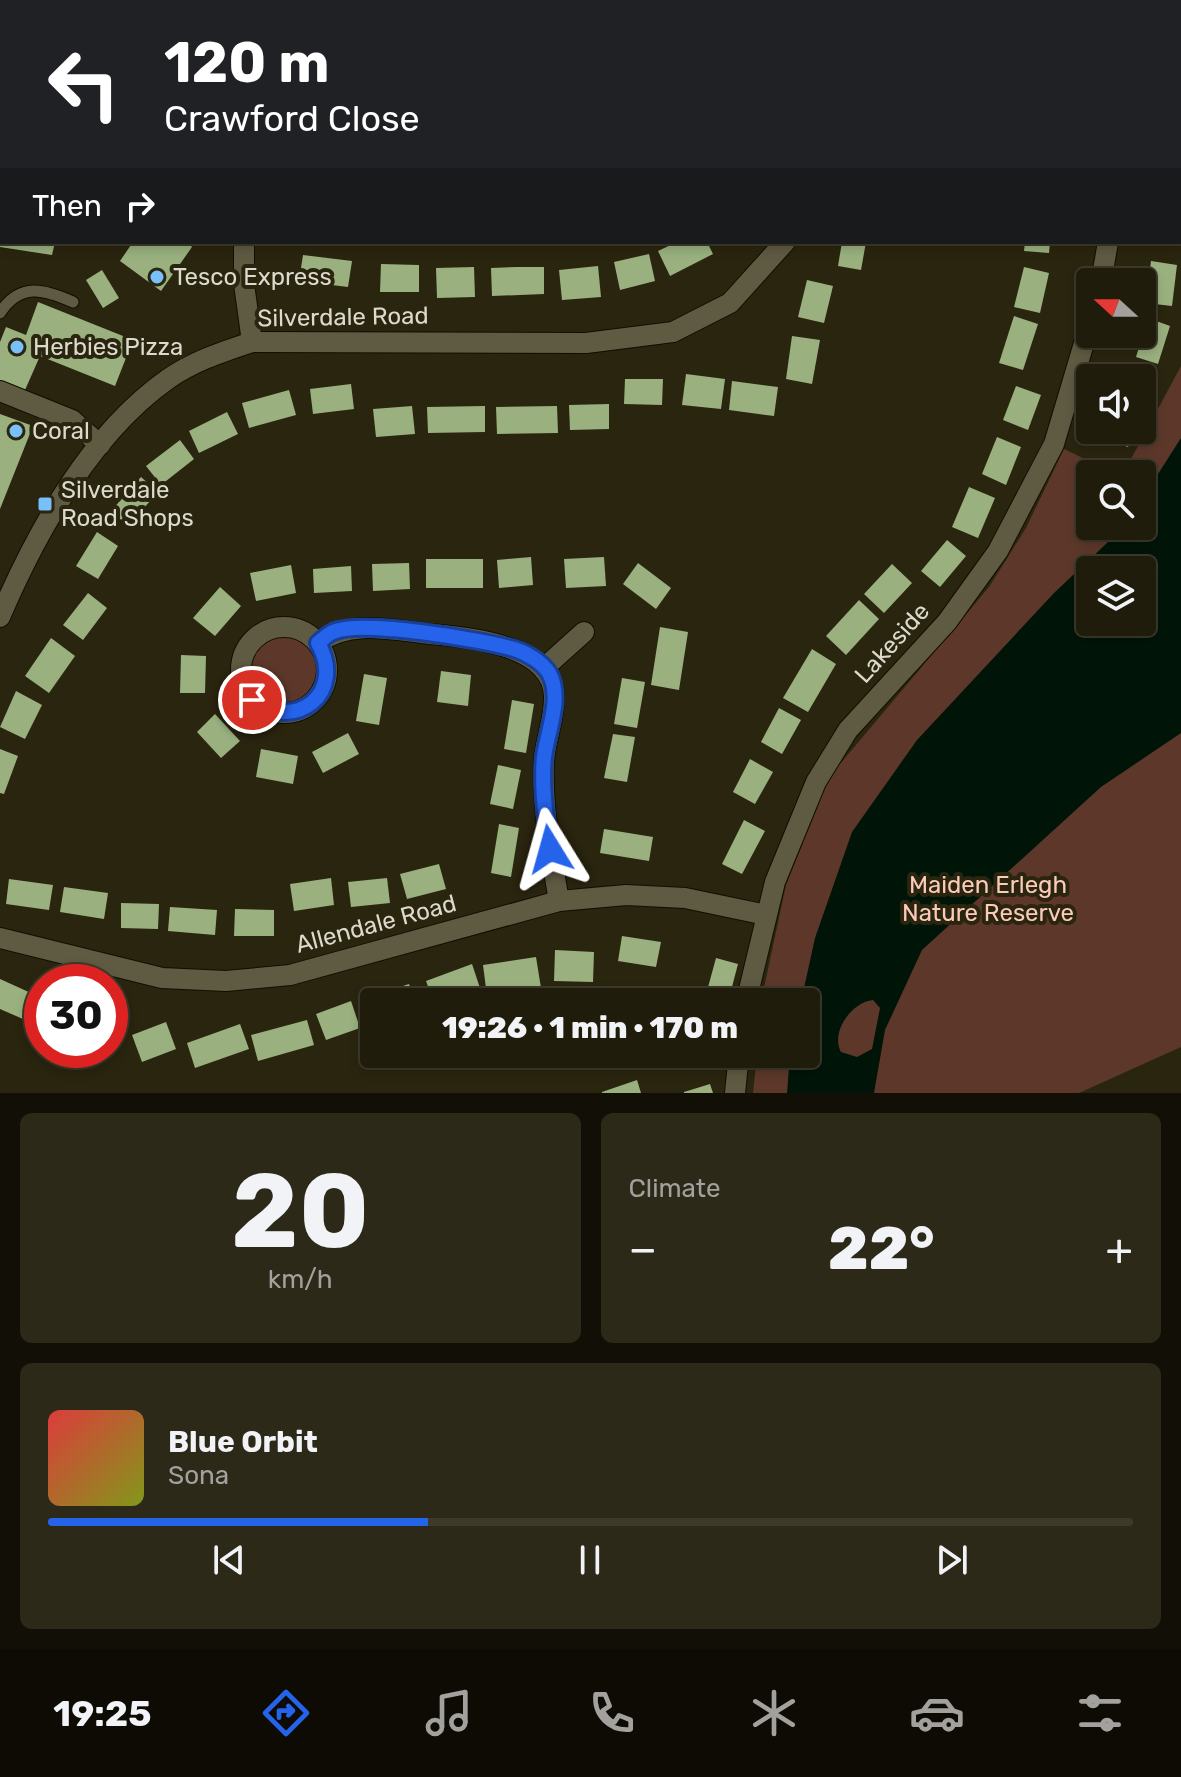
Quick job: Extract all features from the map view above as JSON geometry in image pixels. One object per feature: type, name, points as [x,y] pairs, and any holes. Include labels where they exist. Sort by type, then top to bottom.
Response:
[{"type":"street","points":[[244,244],[244,284],[252,342]]},
{"type":"street","name":"Silverdale Road","points":[[0,617],[23,567],[71,486],[100,445],[132,408],[169,379],[215,354],[252,342],[586,343],[673,332],[730,303],[783,244]]},
{"type":"street","points":[[1103,268],[1108,244]]},
{"type":"street","name":"Lakeside","points":[[749,988],[766,915],[788,846],[816,782],[848,730],[947,622],[998,551],[1054,444],[1083,348]]},
{"type":"street","points":[[0,391],[72,420],[100,445]]},
{"type":"street","points":[[282,626],[308,633],[318,643],[328,669],[325,684],[307,707],[278,713],[252,700],[244,687],[242,660],[256,636],[282,626]]},
{"type":"street","points":[[318,643],[334,631],[356,628],[434,634],[516,650],[544,668],[550,675],[554,694],[544,757],[543,798],[559,901]]},
{"type":"street","points":[[544,668],[584,632]]},
{"type":"street","name":"Allendale Road","points":[[0,938],[162,978],[226,981],[290,975],[559,901],[626,895],[670,897],[766,915]]},
{"type":"street","points":[[735,1093],[738,1068]]},
{"type":"lane","points":[[0,313],[17,293],[31,289],[47,291],[73,302]]},
{"type":"green space","name":"Maiden Erlegh Nature Reserve","points":[[1181,366],[1181,1047],[1079,1093],[753,1093],[756,1068],[820,1068],[820,988],[764,988],[786,885],[829,777],[989,587],[1026,528],[1064,449],[1087,460],[1076,460],[1076,540],[1156,540],[1156,460],[1131,460],[1139,444],[1156,444],[1156,413]]},
{"type":"green space","points":[[285,631],[299,634],[312,642],[320,655],[323,669],[320,683],[312,696],[299,704],[285,707],[271,704],[258,696],[250,683],[247,669],[250,655],[258,642],[271,634]]},
{"type":"shaded area","points":[[1181,438],[1181,733],[1101,787],[922,950],[885,1030],[874,1093],[787,1093],[789,1068],[820,1068],[820,988],[804,988],[815,938],[852,832],[917,740],[1076,572],[1076,636],[1156,636],[1156,556],[1093,556],[1110,540],[1156,540],[1156,477]],"holes":[[[873,1000],[880,1008],[872,1049],[857,1057],[841,1052],[838,1036],[851,1012]]]},
{"type":"building","points":[[0,244],[55,244],[52,255],[0,247]]},
{"type":"building","name":"Tesco Express","points":[[132,244],[189,244],[192,247],[161,291],[120,261]]},
{"type":"building","points":[[673,244],[708,244],[713,254],[670,276],[658,251]]},
{"type":"building","points":[[842,244],[866,244],[861,270],[838,266]]},
{"type":"building","points":[[1025,244],[1050,244],[1049,253],[1024,251]]},
{"type":"building","points":[[649,254],[655,281],[620,290],[614,262]]},
{"type":"building","points":[[303,255],[352,261],[348,287],[299,281]]},
{"type":"building","points":[[1151,261],[1177,265],[1172,306],[1156,304],[1156,268],[1150,268]]},
{"type":"building","points":[[381,264],[419,265],[419,292],[380,292]]},
{"type":"building","points":[[598,266],[601,297],[562,300],[559,270]]},
{"type":"building","points":[[474,267],[475,297],[437,298],[436,268]]},
{"type":"building","points":[[544,267],[544,294],[492,296],[491,268]]},
{"type":"building","points":[[1024,267],[1049,273],[1040,313],[1014,307]]},
{"type":"building","points":[[102,270],[119,298],[103,308],[86,280]]},
{"type":"building","points":[[807,280],[833,286],[824,323],[798,317]]},
{"type":"building","points":[[38,302],[133,340],[115,386],[40,356],[25,390],[0,380],[0,342],[6,327],[26,335]]},
{"type":"building","points":[[1014,316],[1038,324],[1023,370],[999,363]]},
{"type":"building","points":[[1156,321],[1170,326],[1158,364],[1136,357],[1139,348],[1156,348]]},
{"type":"building","points":[[792,336],[820,340],[812,384],[786,379]]},
{"type":"building","points":[[686,374],[725,379],[721,409],[682,405]]},
{"type":"building","points":[[625,379],[663,379],[662,405],[624,404]]},
{"type":"building","points":[[732,381],[778,387],[774,416],[729,410]]},
{"type":"building","points":[[351,384],[354,409],[313,414],[310,389]]},
{"type":"building","points":[[1016,386],[1041,395],[1028,430],[1003,420]]},
{"type":"building","points":[[289,390],[296,415],[249,428],[242,403]]},
{"type":"building","points":[[609,404],[609,429],[570,430],[569,405]]},
{"type":"building","points":[[412,406],[415,434],[376,437],[373,409]]},
{"type":"building","points":[[485,406],[485,432],[428,433],[427,407]]},
{"type":"building","points":[[557,406],[558,433],[497,434],[496,407]]},
{"type":"building","points":[[227,412],[238,434],[199,453],[189,431]]},
{"type":"building","points":[[0,414],[33,426],[0,509]]},
{"type":"building","points":[[997,437],[1021,447],[1006,485],[982,474]]},
{"type":"building","points":[[180,440],[194,459],[161,485],[146,466]]},
{"type":"building","points":[[141,477],[158,492],[128,526],[111,511]]},
{"type":"building","points":[[969,487],[995,498],[978,538],[952,527]]},
{"type":"building","points":[[97,532],[118,546],[98,579],[76,566]]},
{"type":"building","points":[[947,540],[966,556],[940,587],[921,571]]},
{"type":"building","points":[[531,557],[533,585],[499,588],[497,560]]},
{"type":"building","points":[[604,557],[606,586],[566,588],[564,559]]},
{"type":"building","points":[[426,559],[483,559],[483,588],[426,588]]},
{"type":"building","points":[[409,563],[410,589],[373,591],[372,564]]},
{"type":"building","points":[[638,563],[671,588],[656,609],[623,584]]},
{"type":"building","points":[[892,564],[912,583],[884,613],[864,594]]},
{"type":"building","points":[[291,565],[296,593],[256,601],[250,573]]},
{"type":"building","points":[[351,566],[352,591],[314,593],[313,569]]},
{"type":"building","points":[[220,587],[241,606],[215,636],[193,618]]},
{"type":"building","points":[[88,593],[107,608],[83,640],[63,625]]},
{"type":"building","points":[[859,600],[879,619],[846,655],[826,636]]},
{"type":"building","points":[[660,627],[688,632],[679,690],[651,685]]},
{"type":"building","points":[[51,638],[75,656],[49,693],[25,676]]},
{"type":"building","points":[[812,649],[836,664],[808,712],[783,698]]},
{"type":"building","points":[[181,655],[206,656],[205,693],[180,693]]},
{"type":"building","points":[[441,671],[471,675],[468,706],[437,702]]},
{"type":"building","points":[[364,674],[387,678],[379,725],[356,721]]},
{"type":"building","points":[[622,678],[645,682],[637,728],[614,724]]},
{"type":"building","points":[[16,691],[42,705],[25,739],[0,727]]},
{"type":"building","points":[[512,700],[534,704],[526,753],[504,749]]},
{"type":"building","points":[[779,708],[801,720],[782,754],[761,742]]},
{"type":"building","points":[[215,714],[240,741],[221,758],[197,732]]},
{"type":"building","points":[[348,733],[359,754],[323,773],[312,752]]},
{"type":"building","points":[[613,734],[635,737],[627,782],[604,778]]},
{"type":"building","points":[[0,749],[18,756],[4,794],[0,793]]},
{"type":"building","points":[[261,749],[298,756],[293,784],[256,777]]},
{"type":"building","points":[[750,759],[773,772],[755,804],[733,792]]},
{"type":"building","points":[[498,765],[521,770],[513,809],[490,804]]},
{"type":"building","points":[[744,820],[765,831],[742,874],[722,864]]},
{"type":"building","points":[[499,824],[519,828],[511,877],[491,873]]},
{"type":"building","points":[[604,829],[653,837],[649,861],[600,853]]},
{"type":"building","points":[[439,864],[446,889],[407,899],[400,874]]},
{"type":"building","points":[[331,878],[334,905],[294,911],[290,884]]},
{"type":"building","points":[[387,878],[390,903],[351,907],[348,882]]},
{"type":"building","points":[[9,879],[53,885],[49,910],[6,904]]},
{"type":"building","points":[[64,887],[108,893],[104,919],[60,912]]},
{"type":"building","points":[[121,903],[159,904],[158,929],[121,928]]},
{"type":"building","points":[[170,907],[217,910],[215,935],[168,931]]},
{"type":"building","points":[[235,909],[274,910],[274,936],[234,936]]},
{"type":"building","points":[[622,936],[661,942],[656,967],[618,961]]},
{"type":"building","points":[[555,950],[594,952],[593,982],[554,981]]},
{"type":"building","points":[[536,957],[541,988],[486,988],[483,965]]},
{"type":"building","points":[[716,958],[738,964],[732,988],[708,988]]},
{"type":"building","points":[[472,964],[480,988],[429,988],[426,981]]},
{"type":"building","points":[[0,979],[24,990],[24,1019],[0,1009]]},
{"type":"building","points":[[351,1001],[360,1028],[326,1040],[316,1014]]},
{"type":"building","points":[[307,1020],[314,1045],[258,1061],[251,1035]]},
{"type":"building","points":[[166,1022],[176,1049],[142,1062],[132,1035]]},
{"type":"building","points":[[240,1024],[249,1049],[195,1068],[187,1043]]},
{"type":"building","points":[[637,1080],[641,1093],[602,1093],[602,1092]]},
{"type":"building","points":[[710,1084],[713,1093],[684,1093],[684,1092]]},
{"type":"place","name":"Tesco Express","points":[[157,277]]},
{"type":"place","name":"Herbies Pizza","points":[[17,347]]},
{"type":"place","name":"Coral","points":[[16,431]]},
{"type":"place","name":"Silverdale Road Shops","points":[[45,504]]},
{"type":"route","points":[[252,700],[264,709],[278,713],[307,707],[318,697],[328,669],[318,643],[334,631],[356,628],[434,634],[516,650],[539,662],[550,675],[554,694],[544,757],[543,798],[550,849]]}]
